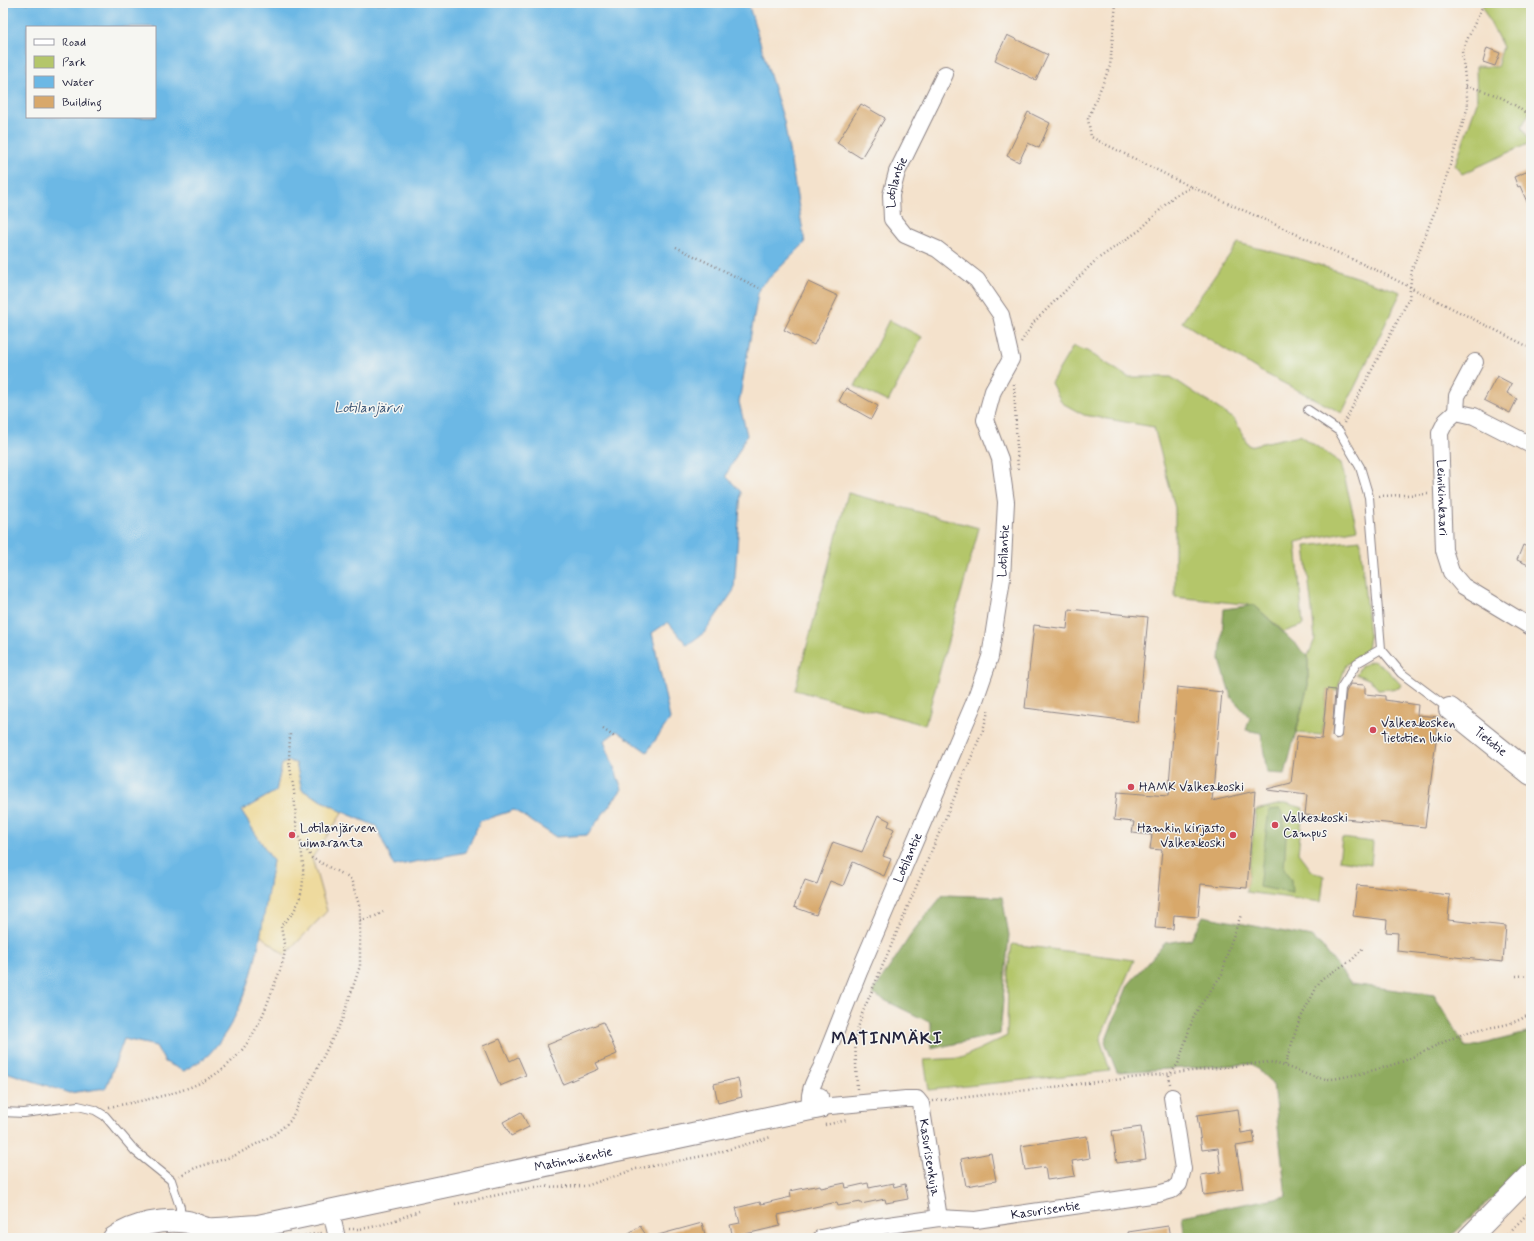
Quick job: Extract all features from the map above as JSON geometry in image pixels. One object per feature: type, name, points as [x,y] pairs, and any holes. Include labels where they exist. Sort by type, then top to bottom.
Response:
[{"type":"street","name":"Lotilantie","points":[[816,1114],[808,1096],[821,1068],[859,972],[974,703],[990,657],[1002,578],[1006,502],[1000,459],[985,420],[993,392],[1011,359],[1000,315],[977,280],[937,249],[905,235],[892,219],[891,195],[897,172],[945,74]]},
{"type":"street","points":[[1475,362],[1457,396],[1456,412],[1474,416],[1531,445]]},
{"type":"street","name":"Leinikinkaari","points":[[1456,412],[1446,421],[1440,433],[1444,550],[1451,572],[1463,586],[1531,627]]},
{"type":"street","name":"Tietotie","points":[[1450,709],[1531,774]]},
{"type":"street","name":"Kasurisentie","points":[[822,1238],[867,1228],[939,1218],[976,1220],[1158,1194],[1172,1190],[1179,1184],[1183,1169],[1172,1097]]},
{"type":"street","name":"Matinmäentie","points":[[114,1238],[125,1231],[143,1224],[210,1219],[231,1227],[334,1227],[552,1162],[816,1114],[859,1104],[906,1098],[919,1102]]},
{"type":"street","name":"Kasurisenkuja","points":[[919,1102],[939,1218]]},
{"type":"street","points":[[1469,1238],[1531,1175]]},
{"type":"lane","points":[[1308,410],[1339,431],[1360,467],[1369,497],[1380,649],[1401,674],[1450,709]]},
{"type":"lane","points":[[1337,734],[1342,688],[1357,663],[1380,649]]},
{"type":"lane","points":[[3,1112],[24,1113],[78,1106],[95,1110],[105,1116],[135,1151],[171,1180],[184,1222]]},
{"type":"path","points":[[1116,3],[1110,66],[1088,118],[1091,137],[1192,187],[1411,287],[1531,348]]},
{"type":"path","points":[[1339,431],[1409,299],[1412,269],[1440,198],[1468,106],[1462,51],[1484,3]]},
{"type":"path","points":[[1466,86],[1495,94],[1523,110],[1531,118]]},
{"type":"path","points":[[1018,479],[1015,389],[1011,359],[1034,322],[1096,260],[1140,230],[1174,196],[1192,187]]},
{"type":"path","points":[[676,247],[759,288]]},
{"type":"path","points":[[1369,497],[1442,493]]},
{"type":"path","points":[[816,1114],[842,1122],[860,1113],[855,1039],[862,1014],[872,994],[968,765],[989,708]]},
{"type":"path","points":[[603,729],[616,738]]},
{"type":"path","points":[[171,1180],[195,1168],[234,1156],[275,1134],[290,1121],[342,1020],[360,966],[360,908],[351,879],[312,858],[297,835],[294,791],[289,761],[290,734]]},
{"type":"path","points":[[95,1110],[156,1098],[190,1088],[219,1072],[230,1064],[247,1044],[267,1005],[285,955],[281,926],[295,910],[301,892],[304,865],[300,839]]},
{"type":"path","points":[[1526,894],[1531,895]]},
{"type":"path","points":[[360,920],[374,917],[383,912]]},
{"type":"path","points":[[1169,1075],[1178,1064],[1194,1015],[1222,974],[1230,945],[1241,915]]},
{"type":"path","points":[[1285,1065],[1299,1021],[1321,979],[1352,960],[1364,946]]},
{"type":"path","points":[[1516,976],[1531,975]]},
{"type":"path","points":[[919,1102],[1169,1075],[1269,1062],[1285,1065],[1317,1079],[1332,1079],[1374,1071],[1405,1060],[1461,1035],[1508,1025],[1531,1013]]},
{"type":"path","points":[[449,1205],[479,1200],[536,1186],[586,1186],[636,1168],[713,1154],[772,1136]]},
{"type":"path","points":[[290,1238],[334,1227],[364,1230],[420,1210]]},
{"type":"path","points":[[1504,1238],[1531,1210]]},
{"type":"green space","points":[[1484,3],[1531,3],[1531,110],[1522,126],[1530,143],[1462,174],[1455,165],[1477,102],[1476,66],[1497,67],[1503,47],[1482,7]]},
{"type":"green space","points":[[1238,243],[1304,260],[1401,292],[1342,413],[1260,371],[1182,322]]},
{"type":"green space","points":[[889,320],[922,337],[888,402],[855,386]]},
{"type":"green space","points":[[1073,346],[1087,351],[1128,377],[1171,377],[1234,419],[1249,446],[1300,435],[1341,463],[1357,529],[1296,542],[1303,625],[1284,632],[1254,605],[1175,597],[1175,508],[1154,427],[1084,415],[1062,403],[1051,383]]},
{"type":"green space","points":[[848,493],[979,528],[925,725],[795,690]]},
{"type":"green space","points":[[1360,540],[1369,636],[1367,650],[1346,665],[1337,691],[1327,689],[1322,735],[1296,733],[1308,685],[1308,656],[1315,639],[1305,546]]},
{"type":"green space","points":[[1254,605],[1308,656],[1308,685],[1285,774],[1267,773],[1261,733],[1246,730],[1250,718],[1231,697],[1220,660],[1224,609]]},
{"type":"green space","points":[[1372,661],[1381,665],[1388,671],[1401,685],[1399,688],[1379,690],[1370,680],[1356,674],[1361,666]]},
{"type":"green space","points":[[1286,803],[1303,808],[1298,853],[1312,871],[1324,876],[1321,902],[1246,892],[1256,810]]},
{"type":"green space","points":[[1281,809],[1286,836],[1284,869],[1291,881],[1292,893],[1259,887],[1269,810]]},
{"type":"green space","points":[[1342,838],[1373,842],[1371,865],[1339,860]]},
{"type":"green space","points":[[943,895],[1002,897],[1009,935],[1000,1034],[931,1049],[931,1023],[872,994],[914,930]]},
{"type":"green space","points":[[1203,916],[1311,937],[1321,945],[1351,984],[1434,995],[1466,1048],[1531,1032],[1531,1162],[1449,1238],[1185,1238],[1182,1216],[1286,1196],[1273,1084],[1252,1064],[1117,1072],[1105,1042],[1128,985],[1165,943],[1191,939]]},
{"type":"green space","points":[[1012,944],[1134,960],[1100,1039],[1110,1071],[929,1090],[924,1060],[961,1058],[1007,1036],[1008,971]]},
{"type":"sand","name":"Lotilanjärven uimaranta","points":[[289,761],[296,763],[302,790],[343,812],[312,858],[327,911],[285,955],[260,935],[273,861],[241,811],[276,791],[282,764]]},
{"type":"water","name":"Lotilanjärvi","points":[[3,3],[748,3],[784,121],[805,243],[759,288],[739,402],[747,435],[726,476],[741,492],[734,590],[705,632],[687,645],[668,622],[652,633],[670,719],[647,752],[617,731],[604,741],[622,789],[587,835],[556,837],[514,810],[480,821],[466,852],[394,866],[376,826],[343,812],[302,790],[296,763],[289,761],[282,764],[276,791],[241,811],[273,861],[255,962],[248,986],[238,1010],[226,1032],[208,1055],[184,1071],[165,1062],[156,1046],[124,1039],[106,1088],[69,1093],[6,1072],[3,1074]]},
{"type":"building","points":[[1007,35],[1048,55],[1036,80],[995,60]]},
{"type":"building","points":[[1487,48],[1500,53],[1495,66],[1483,62]]},
{"type":"building","points":[[861,104],[885,118],[861,158],[837,143]]},
{"type":"building","points":[[1028,112],[1050,123],[1039,148],[1028,143],[1019,162],[1007,156]]},
{"type":"building","points":[[1531,170],[1531,211],[1520,186],[1518,187],[1514,177]]},
{"type":"building","points":[[808,282],[838,296],[814,345],[784,330]]},
{"type":"building","points":[[1497,376],[1512,384],[1507,393],[1517,399],[1510,413],[1484,400]]},
{"type":"building","points":[[846,388],[878,406],[871,419],[839,401]]},
{"type":"building","points":[[1523,545],[1531,549],[1531,566],[1517,560]]},
{"type":"building","points":[[1069,609],[1148,617],[1138,722],[1025,708],[1034,625],[1067,629]]},
{"type":"building","points":[[1350,684],[1365,685],[1365,694],[1385,696],[1385,700],[1418,705],[1417,715],[1439,717],[1425,827],[1305,815],[1307,795],[1267,790],[1291,783],[1297,736],[1322,739],[1327,689],[1335,690],[1332,736],[1336,739],[1341,737],[1346,692]]},
{"type":"building","points":[[1177,687],[1222,692],[1212,801],[1255,791],[1247,888],[1201,884],[1198,917],[1174,915],[1173,929],[1155,928],[1162,850],[1150,849],[1152,835],[1132,833],[1134,822],[1114,820],[1117,792],[1168,796]]},
{"type":"building","points":[[878,815],[890,821],[888,826],[894,829],[883,856],[891,859],[884,876],[853,862],[843,886],[830,881],[816,915],[794,907],[805,880],[817,884],[833,842],[862,852]]},
{"type":"building","points":[[1357,885],[1450,895],[1448,920],[1506,926],[1503,962],[1397,951],[1398,933],[1386,932],[1387,920],[1353,916]]},
{"type":"building","points":[[603,1022],[617,1054],[596,1063],[599,1069],[563,1084],[547,1045]]},
{"type":"building","points":[[500,1039],[510,1061],[518,1057],[526,1075],[500,1086],[483,1046]]},
{"type":"building","points":[[738,1078],[742,1097],[718,1103],[714,1084]]},
{"type":"building","points":[[1238,1109],[1241,1133],[1253,1131],[1255,1143],[1236,1146],[1243,1189],[1204,1195],[1201,1175],[1221,1172],[1218,1148],[1202,1150],[1197,1115]]},
{"type":"building","points":[[521,1112],[529,1127],[511,1136],[503,1122]]},
{"type":"building","points":[[1141,1127],[1146,1159],[1117,1163],[1112,1131]]},
{"type":"building","points":[[1087,1136],[1090,1158],[1072,1161],[1075,1176],[1047,1180],[1045,1167],[1025,1170],[1021,1146]]},
{"type":"building","points":[[991,1153],[996,1181],[966,1186],[961,1159]]},
{"type":"building","points":[[845,1183],[846,1188],[868,1183],[869,1188],[893,1183],[894,1187],[905,1184],[908,1199],[886,1203],[885,1199],[861,1204],[861,1202],[838,1206],[837,1202],[778,1215],[780,1226],[733,1237],[730,1225],[740,1223],[736,1208],[791,1197],[790,1191],[820,1185],[821,1188]]},
{"type":"building","points":[[702,1223],[706,1238],[658,1238],[658,1235]]},
{"type":"building","points":[[640,1226],[648,1238],[621,1238]]},
{"type":"building","points":[[1168,1226],[1170,1238],[1129,1238],[1128,1232]]},
{"type":"place","name":"Valkeakosken Tietotien lukio","points":[[1373,730]]},
{"type":"place","name":"HAMK Valkeakoski","points":[[1131,787]]},
{"type":"place","name":"Valkeakoski Campus","points":[[1275,825]]},
{"type":"place","name":"Lotilanjärven uimaranta","points":[[292,835]]},
{"type":"place","name":"Hamkin kirjasto Valkeakoski","points":[[1233,835]]},
{"type":"district","name":"MATINMÄKI","points":[[887,1039]]}]
